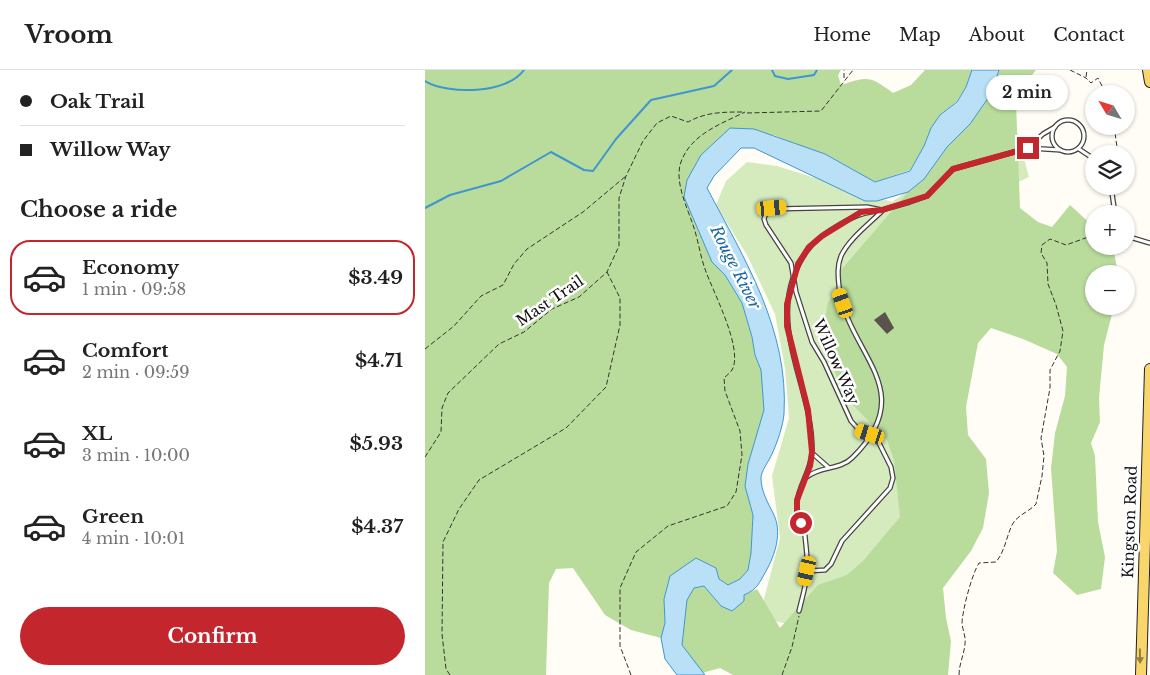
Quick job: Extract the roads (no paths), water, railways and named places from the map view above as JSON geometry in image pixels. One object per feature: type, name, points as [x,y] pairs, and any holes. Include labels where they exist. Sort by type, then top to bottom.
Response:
[{"type":"main road","points":[[1148,70],[1150,82]]},
{"type":"main road","name":"Kingston Road","points":[[1141,675],[1150,369]]},
{"type":"lane","points":[[1069,120],[1080,124],[1085,134],[1079,149],[1070,152],[1061,150],[1052,137],[1055,127],[1059,123],[1069,120]]},
{"type":"lane","name":"Willow Way","points":[[1028,148],[1043,134],[1055,127]]},
{"type":"lane","name":"Willow Way","points":[[807,571],[825,570],[831,564],[842,541],[890,488],[893,478],[891,467],[879,443],[870,434],[859,430],[851,422],[812,342],[786,253],[766,225],[764,219],[766,213],[772,208],[867,207],[882,210],[927,196],[953,169],[1028,148],[1061,150]]},
{"type":"lane","points":[[1079,149],[1085,153]]},
{"type":"lane","points":[[799,611],[807,571],[804,533],[797,513],[797,500],[806,478],[812,452],[808,410],[787,326],[787,304],[798,264],[809,247],[822,236],[861,212],[882,210]]},
{"type":"lane","points":[[806,478],[827,467],[843,464],[850,459],[870,434],[881,413],[881,388],[872,364],[847,314],[840,293],[837,273],[841,256],[882,210]]},
{"type":"lane","points":[[1135,239],[1150,244]]},
{"type":"lane","points":[[812,452],[827,467]]},
{"type":"water","name":"Rouge River","points":[[972,70],[999,70],[991,94],[970,124],[947,147],[924,179],[908,192],[877,201],[865,201],[754,148],[741,148],[714,176],[707,188],[736,242],[762,297],[779,353],[784,383],[784,414],[776,445],[762,472],[761,478],[763,492],[776,520],[778,535],[772,558],[760,582],[755,588],[744,595],[744,601],[732,611],[721,606],[704,586],[694,588],[687,600],[682,645],[705,675],[677,675],[665,659],[661,638],[665,623],[664,599],[670,576],[696,558],[716,568],[719,579],[728,585],[740,579],[748,570],[753,515],[745,486],[748,464],[764,410],[761,370],[755,355],[742,303],[725,275],[712,262],[684,197],[687,180],[701,155],[730,128],[754,129],[825,154],[875,182],[910,171],[924,146],[931,128],[940,115],[957,102],[966,87]]},
{"type":"waterway","points":[[425,81],[448,89],[477,90],[505,84],[516,78],[524,70]]},
{"type":"waterway","points":[[425,208],[450,195],[501,181],[551,152],[584,170],[593,171],[616,139],[651,100],[714,86],[732,70]]},
{"type":"waterway","points":[[772,70],[775,76],[788,79],[814,75],[817,70]]}]
